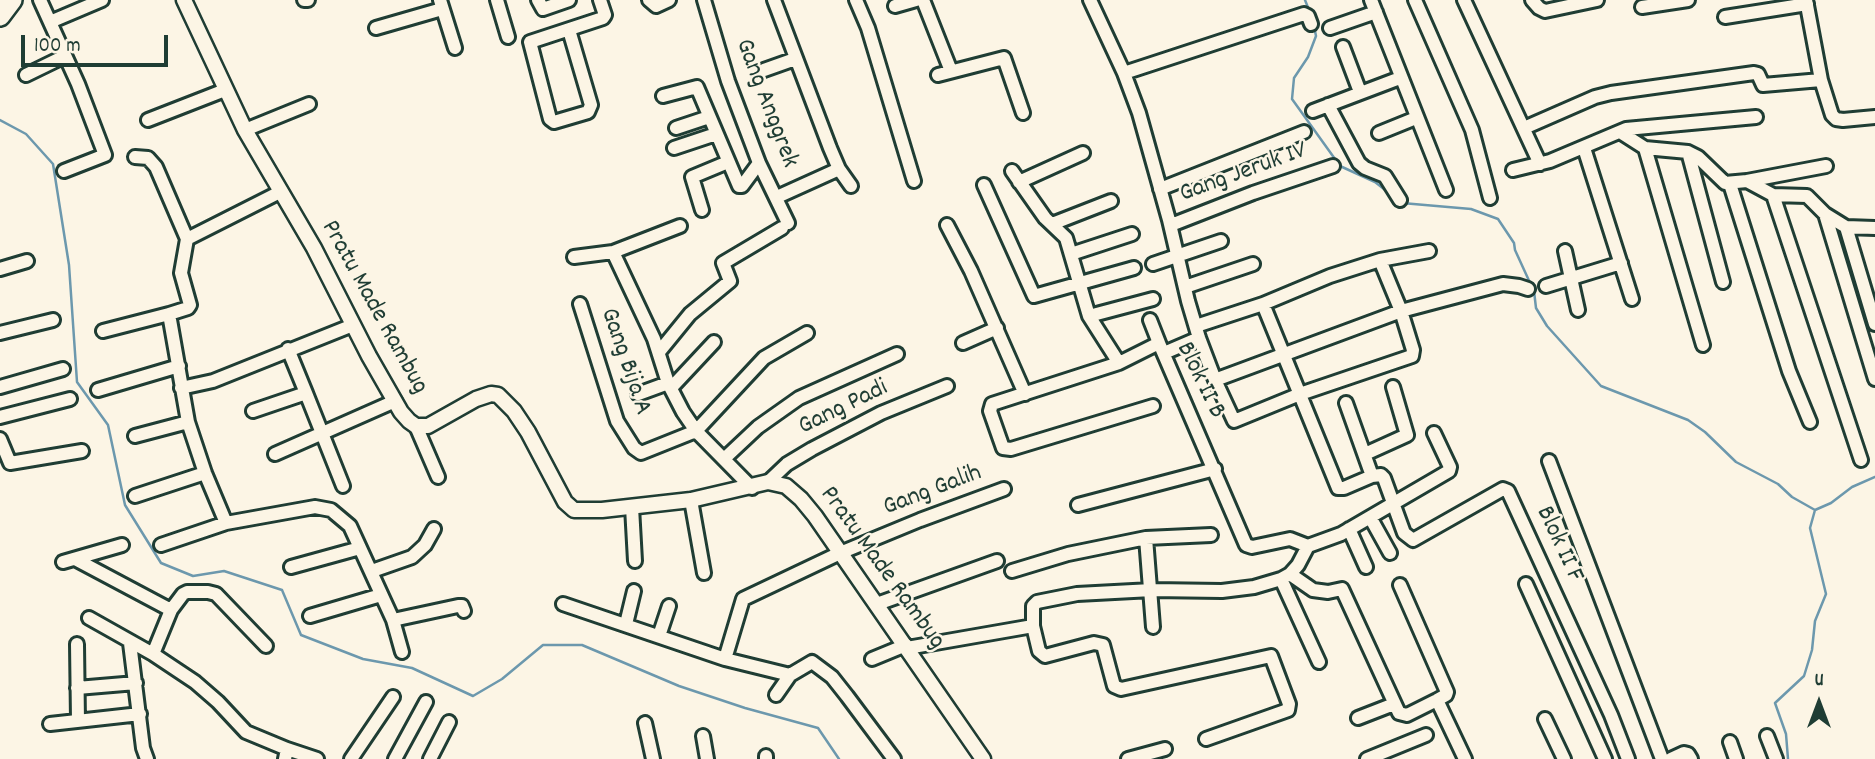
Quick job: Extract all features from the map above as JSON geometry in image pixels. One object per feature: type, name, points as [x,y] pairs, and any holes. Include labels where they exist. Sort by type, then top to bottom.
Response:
[{"type":"highway","points":[[0,16],[12,0]]},
{"type":"street","points":[[40,0],[105,155],[64,171]]},
{"type":"street","points":[[50,22],[102,0]]},
{"type":"street","name":"Pratu Made Rambug","points":[[184,0],[245,130],[314,248],[353,325],[406,418],[416,425],[433,424],[476,399],[495,394],[504,400],[528,432],[573,509],[590,511],[691,500],[752,488],[768,482],[779,483],[794,492],[840,553],[983,759]]},
{"type":"street","points":[[497,0],[508,37]]},
{"type":"street","points":[[538,0],[543,9],[569,0]]},
{"type":"street","points":[[569,30],[591,105],[587,112],[554,122],[550,119],[530,43],[605,17],[600,0]]},
{"type":"street","points":[[649,0],[656,6],[669,0]]},
{"type":"street","name":"Gang Anggrek","points":[[659,352],[690,314],[730,281],[723,263],[785,225],[728,81],[704,0]]},
{"type":"street","points":[[774,0],[839,169],[852,186]]},
{"type":"street","points":[[856,0],[876,51],[914,181]]},
{"type":"street","points":[[895,6],[916,0]]},
{"type":"street","points":[[923,0],[945,73],[1004,58],[1023,113]]},
{"type":"street","points":[[1090,0],[1124,73],[1139,113],[1198,332],[1233,420],[1412,356],[1413,350],[1401,311],[1380,260]]},
{"type":"street","points":[[1124,73],[1307,19],[1302,0]]},
{"type":"street","points":[[1415,0],[1472,130],[1490,198]]},
{"type":"street","points":[[1464,0],[1540,164]]},
{"type":"street","points":[[1532,0],[1545,11],[1597,0]]},
{"type":"street","points":[[1642,8],[1688,0]]},
{"type":"street","points":[[1724,17],[1806,2],[1821,80],[1832,115],[1836,119],[1875,117]]},
{"type":"street","points":[[376,28],[441,5],[455,48]]},
{"type":"street","points":[[1330,28],[1373,6],[1446,190]]},
{"type":"street","points":[[1343,47],[1360,92]]},
{"type":"street","points":[[26,75],[65,56]]},
{"type":"street","points":[[764,70],[795,60]]},
{"type":"street","points":[[1524,128],[1595,97],[1611,93],[1754,73],[1763,85],[1821,80]]},
{"type":"street","points":[[1312,111],[1400,78]]},
{"type":"street","points":[[663,96],[697,87],[738,185],[741,187],[760,163]]},
{"type":"street","points":[[148,120],[225,90]]},
{"type":"street","points":[[245,130],[309,104]]},
{"type":"street","points":[[1328,105],[1359,163],[1385,176],[1400,200]]},
{"type":"street","points":[[676,128],[709,117]]},
{"type":"street","points":[[1513,170],[1540,164],[1632,128],[1756,117]]},
{"type":"street","points":[[1379,133],[1416,118]]},
{"type":"street","points":[[1160,188],[1304,132]]},
{"type":"street","points":[[1620,132],[1645,148],[1688,152],[1698,157],[1725,183],[1730,184],[1826,166]]},
{"type":"street","points":[[674,148],[716,134]]},
{"type":"street","points":[[1584,148],[1632,299]]},
{"type":"street","points":[[1645,148],[1703,345]]},
{"type":"street","points":[[1688,152],[1723,282]]},
{"type":"street","points":[[1083,153],[1016,176],[1045,218],[1066,238],[1089,316],[1119,363]]},
{"type":"street","points":[[103,331],[169,314],[190,305],[181,273],[187,239],[156,167],[148,159],[135,157]]},
{"type":"street","points":[[702,210],[692,177],[727,162]]},
{"type":"street","name":"Gang Jeruk IV","points":[[1171,225],[1333,166]]},
{"type":"street","points":[[776,197],[839,169]]},
{"type":"street","points":[[1747,181],[1773,195],[1807,196],[1825,214],[1846,227],[1875,228]]},
{"type":"street","points":[[1730,184],[1789,371],[1810,422]]},
{"type":"street","points":[[984,186],[1032,295],[1079,285],[1134,268]]},
{"type":"street","points":[[187,239],[280,192]]},
{"type":"street","points":[[1773,195],[1861,460]]},
{"type":"street","points":[[1052,223],[1111,201]]},
{"type":"street","points":[[1825,214],[1875,379]]},
{"type":"street","points":[[947,225],[997,328],[1024,394]]},
{"type":"street","points":[[574,257],[613,253],[680,226]]},
{"type":"street","points":[[1846,227],[1875,324]]},
{"type":"street","points":[[1071,254],[1132,234]]},
{"type":"street","points":[[1153,264],[1221,241]]},
{"type":"street","points":[[1150,320],[1161,348],[1330,276],[1380,260],[1429,251]]},
{"type":"street","points":[[1565,251],[1578,310]]},
{"type":"street","points":[[613,253],[659,352],[669,386],[683,412],[696,431],[752,488]]},
{"type":"street","points":[[0,269],[27,261]]},
{"type":"street","points":[[1546,286],[1620,263]]},
{"type":"street","points":[[1185,287],[1253,264]]},
{"type":"street","points":[[1215,380],[1401,311],[1503,284],[1528,289]]},
{"type":"street","points":[[1089,316],[1153,299]]},
{"type":"street","name":"Gang Bija A","points":[[580,304],[617,421],[634,448],[638,452],[647,452],[696,431]]},
{"type":"street","points":[[1263,304],[1338,488],[1381,475],[1394,503]]},
{"type":"street","points":[[169,314],[188,422],[226,523]]},
{"type":"street","points":[[0,333],[53,320]]},
{"type":"street","points":[[181,388],[213,381],[353,325]]},
{"type":"street","points":[[963,343],[997,328]]},
{"type":"street","points":[[696,431],[764,358],[807,333]]},
{"type":"street","points":[[638,394],[669,386],[714,342]]},
{"type":"street","name":"Blok II B","points":[[1153,406],[1005,449],[1001,445],[990,408],[994,402],[1161,348],[1246,545],[1252,547],[1290,539],[1308,546]]},
{"type":"street","points":[[288,349],[343,486]]},
{"type":"street","points":[[725,458],[758,427],[799,398],[897,354]]},
{"type":"street","points":[[98,390],[179,366]]},
{"type":"street","points":[[0,387],[63,369]]},
{"type":"street","name":"Gang Padi","points":[[768,482],[787,464],[812,449],[881,413],[947,386]]},
{"type":"street","points":[[1365,454],[1407,434],[1393,387]]},
{"type":"street","points":[[253,411],[306,393]]},
{"type":"street","points":[[0,417],[70,399]]},
{"type":"street","points":[[275,454],[395,401]]},
{"type":"street","points":[[1346,403],[1372,476]]},
{"type":"street","points":[[135,436],[188,422]]},
{"type":"street","points":[[416,425],[438,477]]},
{"type":"street","points":[[1206,739],[1288,710],[1289,704],[1271,656],[1121,690],[1114,685],[1103,645],[1094,643],[1045,656],[1039,651],[1033,625],[1033,606],[1037,602],[1091,592],[1222,591],[1254,587],[1286,576],[1298,565],[1308,546],[1349,529],[1451,469],[1434,433]]},
{"type":"street","points":[[0,439],[10,463],[82,452]]},
{"type":"street","points":[[1549,461],[1662,759]]},
{"type":"street","points":[[1078,505],[1215,470]]},
{"type":"street","points":[[135,496],[205,473]]},
{"type":"street","name":"Gang Galih","points":[[725,659],[744,598],[840,553],[1004,489]]},
{"type":"street","name":"Blok II F","points":[[1394,503],[1404,533],[1413,540],[1503,489],[1508,491],[1611,715],[1628,759]]},
{"type":"street","points":[[691,500],[704,573]]},
{"type":"street","points":[[161,545],[226,523],[323,507],[341,516],[350,526],[393,620],[402,652]]},
{"type":"street","points":[[632,507],[635,561]]},
{"type":"street","points":[[1370,517],[1390,553]]},
{"type":"street","points":[[372,571],[412,557],[425,545],[435,529]]},
{"type":"street","points":[[1349,529],[1366,566]]},
{"type":"street","points":[[1012,571],[1068,554],[1146,538],[1211,535]]},
{"type":"street","points":[[1146,538],[1153,627]]},
{"type":"street","points":[[122,545],[69,560],[171,610]]},
{"type":"street","points":[[291,567],[360,548]]},
{"type":"street","points":[[877,604],[997,561]]},
{"type":"street","points":[[1286,576],[1319,662]]},
{"type":"street","points":[[1286,576],[1313,590],[1328,592],[1342,589],[1394,704],[1404,716],[1447,693],[1400,585]]},
{"type":"street","points":[[1526,584],[1605,759]]},
{"type":"street","points":[[626,624],[634,591]]},
{"type":"street","points":[[153,654],[171,610],[185,593],[213,592],[265,646]]},
{"type":"street","points":[[310,616],[381,595]]},
{"type":"street","points":[[564,604],[725,659],[790,675]]},
{"type":"street","points":[[393,620],[458,606],[462,606],[464,611]]},
{"type":"street","points":[[659,635],[669,606]]},
{"type":"street","points":[[89,618],[153,654],[203,689],[246,732],[286,754],[317,759]]},
{"type":"street","points":[[872,659],[906,647],[1033,625]]},
{"type":"street","points":[[130,643],[143,748],[147,759]]},
{"type":"street","points":[[77,645],[78,721]]},
{"type":"street","points":[[776,695],[790,675],[813,662],[832,677],[894,759]]},
{"type":"street","points":[[77,688],[136,683]]},
{"type":"street","points":[[351,759],[393,697]]},
{"type":"street","points":[[1437,700],[1465,759]]},
{"type":"street","points":[[395,759],[426,702]]},
{"type":"street","points":[[1358,718],[1394,704]]},
{"type":"street","points":[[50,724],[140,714]]},
{"type":"street","points":[[1545,719],[1564,759]]},
{"type":"street","points":[[430,759],[449,722]]},
{"type":"street","points":[[645,723],[653,759]]},
{"type":"street","points":[[1367,759],[1426,735]]},
{"type":"street","points":[[703,736],[707,759]]},
{"type":"street","points":[[1767,736],[1776,759]]},
{"type":"street","points":[[1730,742],[1736,759]]},
{"type":"street","points":[[1136,758],[1165,749]]},
{"type":"street","points":[[1671,759],[1687,753],[1691,759]]},
{"type":"waterway","points":[[1305,0],[1309,10]]},
{"type":"waterway","points":[[1314,26],[1316,36],[1308,57],[1294,78],[1292,99],[1340,166],[1375,182],[1389,193]]},
{"type":"waterway","points":[[0,120],[26,134],[53,164],[69,265],[77,382],[108,425],[125,505],[161,563],[193,576],[224,571],[282,590],[301,635],[363,659],[412,668],[473,696],[502,679],[543,645],[582,645],[679,686],[818,728],[839,759]]},
{"type":"waterway","points":[[1402,203],[1471,209],[1498,219],[1514,243],[1531,285]]},
{"type":"waterway","points":[[1534,291],[1536,308],[1547,326],[1601,386],[1688,420],[1705,432],[1736,462],[1778,484],[1792,497],[1815,510]]},
{"type":"waterway","points":[[1788,759],[1786,734],[1775,703],[1804,676],[1812,650],[1815,621],[1826,594],[1810,528],[1815,510],[1831,503],[1852,487],[1875,477]]}]
